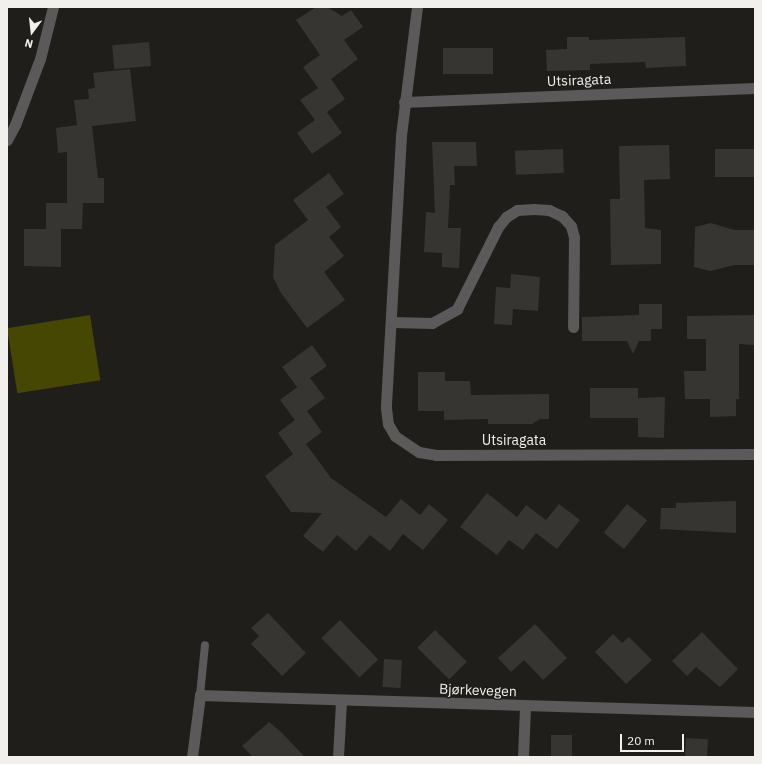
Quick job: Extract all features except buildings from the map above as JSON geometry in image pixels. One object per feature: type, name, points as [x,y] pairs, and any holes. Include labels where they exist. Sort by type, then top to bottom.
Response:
[{"type":"street","points":[[7,140],[15,125],[40,59],[53,7]]},
{"type":"street","name":"Utsiragata","points":[[417,7],[404,102],[386,408],[388,424],[400,440],[419,452],[453,456],[755,454]]},
{"type":"street","name":"Utsiragata","points":[[404,102],[755,88]]},
{"type":"street","points":[[392,322],[432,323],[457,309],[498,227],[506,217],[518,210],[534,209],[549,210],[562,216],[572,232],[573,327]]},
{"type":"street","points":[[192,757],[200,695]]},
{"type":"street","name":"Bjørkevegen","points":[[200,695],[525,707],[755,712]]},
{"type":"street","points":[[338,757],[340,701]]},
{"type":"street","points":[[523,757],[525,707]]},
{"type":"lane","points":[[200,695],[204,674],[206,645]]},
{"type":"shaded area","points":[[90,315],[100,380],[17,393],[7,328]]}]
